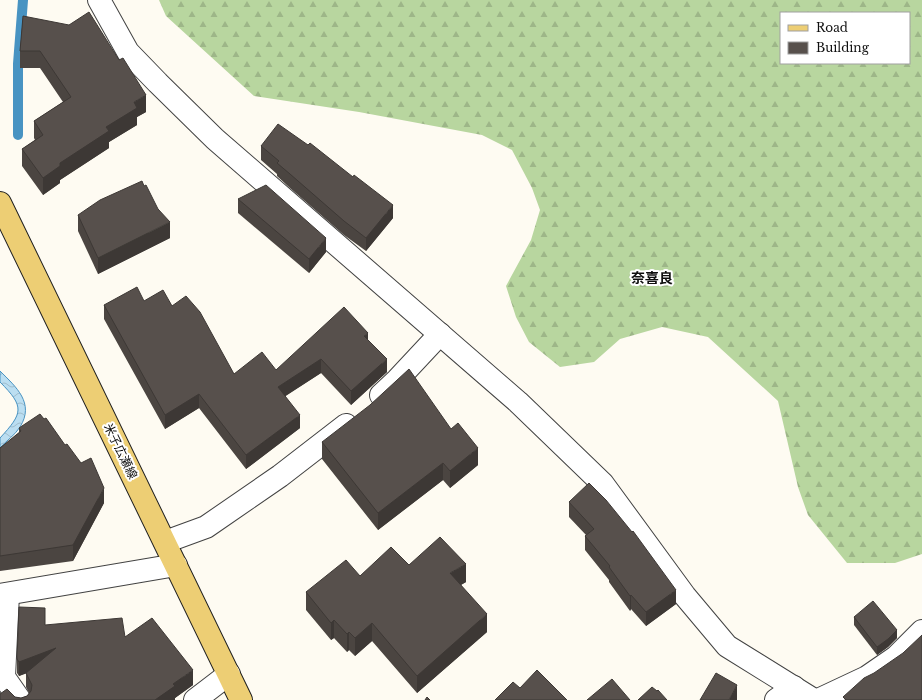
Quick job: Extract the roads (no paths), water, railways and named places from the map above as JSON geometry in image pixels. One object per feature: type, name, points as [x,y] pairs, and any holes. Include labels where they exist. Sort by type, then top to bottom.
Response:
[{"type":"main road","name":"米子広瀬線","points":[[0,203],[241,700]]},
{"type":"street","points":[[99,0],[128,52],[215,139],[518,402],[603,484],[685,596],[727,646],[814,700]]},
{"type":"street","points":[[165,542],[206,527],[280,476],[365,409],[397,380],[440,334]]},
{"type":"street","points":[[20,700],[4,677],[4,594],[176,566]]},
{"type":"street","points":[[818,700],[868,677],[896,656],[922,632]]},
{"type":"street","points":[[195,700],[229,674]]},
{"type":"street","points":[[776,700],[794,687]]},
{"type":"water","points":[[0,371],[22,396],[25,410],[24,418],[20,427],[16,433],[0,448],[0,438],[17,416],[18,410],[14,398],[0,382]]},
{"type":"waterway","points":[[18,135],[18,64],[23,0]]},
{"type":"district","name":"奈喜良","points":[[652,278]]}]
